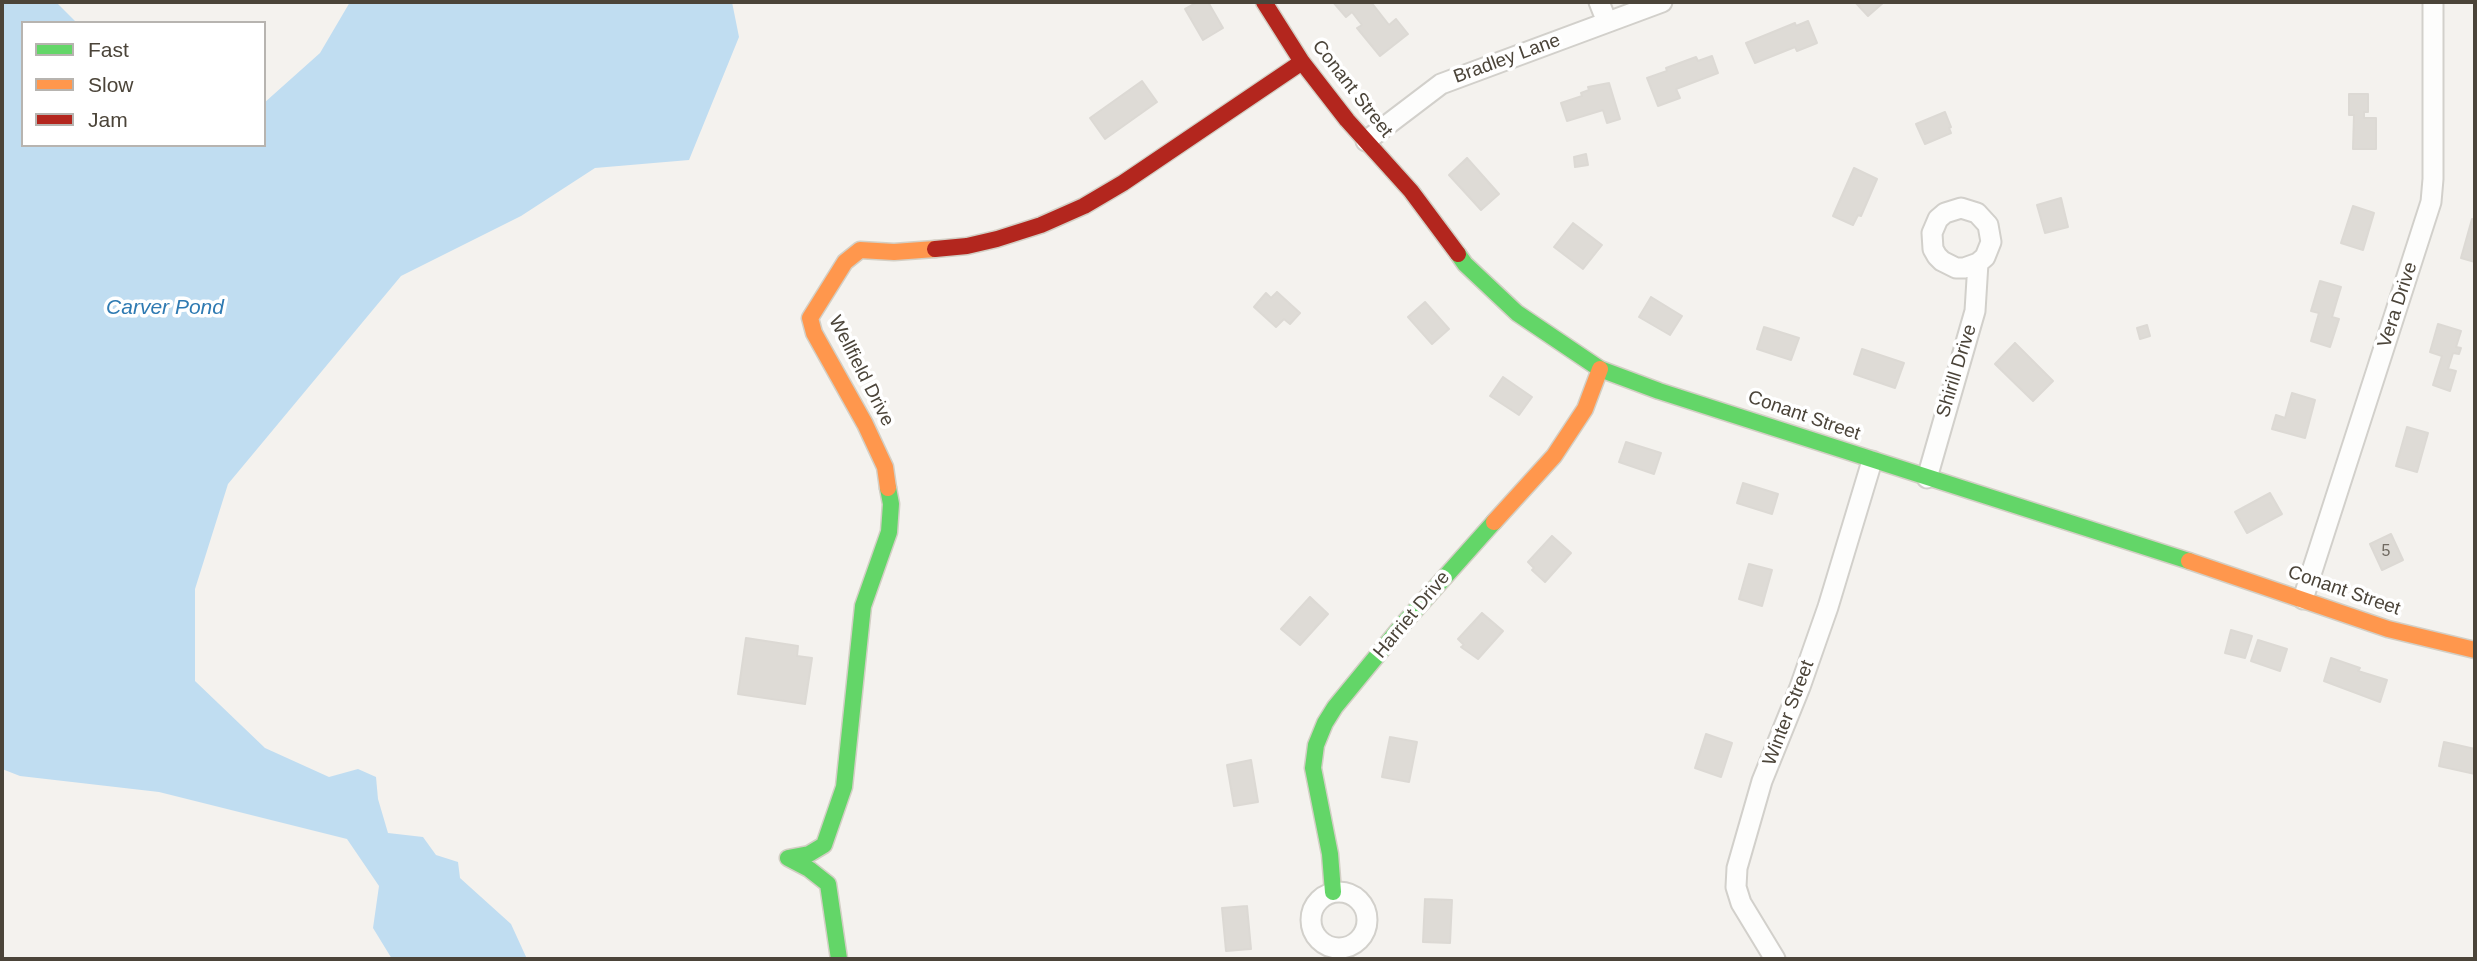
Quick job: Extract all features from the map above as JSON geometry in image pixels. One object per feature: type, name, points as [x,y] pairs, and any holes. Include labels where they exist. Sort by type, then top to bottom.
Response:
[{"type":"street","name":"Conant Street","points":[[1264,2],[1302,62],[1366,141],[1411,191],[1465,264],[1490,289],[1545,334],[1600,369],[1872,461],[2303,599],[2388,629],[2475,650]]},
{"type":"street","points":[[1599,2],[1607,22]]},
{"type":"street","name":"Bradley Lane","points":[[1366,141],[1441,84],[1662,2]]},
{"type":"street","name":"Vera Drive","points":[[2303,599],[2431,202],[2433,2]]},
{"type":"street","name":"Wellfield Drive","points":[[839,959],[828,884],[809,869],[788,858],[809,854],[824,845],[844,787],[863,606],[889,532],[891,504],[885,467],[865,424],[814,333],[810,318],[845,262],[860,250],[894,252],[967,246],[1041,225],[1084,206],[1123,183],[1302,62]]},
{"type":"street","name":"Shirill Drive","points":[[1927,478],[1975,311],[1978,263]]},
{"type":"street","name":"Harriet Drive","points":[[1333,892],[1330,854],[1313,768],[1316,745],[1325,723],[1335,707],[1418,607],[1555,456],[1585,409],[1600,369]]},
{"type":"street","name":"Winter Street","points":[[1774,959],[1741,902],[1736,887],[1737,868],[1762,781],[1825,617],[1872,461]]},
{"type":"water","name":"Carver Pond","points":[[2,2],[56,2],[75,21],[21,21],[21,147],[266,147],[266,101],[320,53],[350,2],[732,2],[739,37],[689,160],[595,168],[521,216],[401,276],[228,484],[195,589],[195,681],[265,748],[329,777],[358,769],[376,777],[378,799],[388,833],[423,837],[436,855],[458,862],[460,878],[511,924],[527,959],[392,959],[373,928],[379,886],[347,839],[159,792],[20,776],[2,769]]},
{"type":"building","points":[[1198,2],[1208,2],[1223,28],[1203,40],[1185,9]]},
{"type":"building","points":[[1333,2],[1371,2],[1389,25],[1396,19],[1408,34],[1380,56],[1357,28],[1362,25],[1352,12],[1346,17]]},
{"type":"building","points":[[1855,2],[1884,2],[1868,16]]},
{"type":"building","points":[[1808,21],[1817,43],[1797,51],[1795,47],[1755,63],[1746,43],[1795,23],[1796,26]]},
{"type":"building","points":[[1712,56],[1718,73],[1676,89],[1680,98],[1658,106],[1647,78],[1696,57],[1698,61]]},
{"type":"building","points":[[1142,81],[1157,102],[1105,139],[1090,118]]},
{"type":"building","points":[[1609,83],[1620,119],[1607,123],[1603,110],[1567,121],[1561,103],[1582,96],[1581,93],[1589,90],[1588,87]]},
{"type":"building","points":[[2349,94],[2368,94],[2368,112],[2364,112],[2364,118],[2376,118],[2376,149],[2353,149],[2354,115],[2349,115]]},
{"type":"building","points":[[1945,112],[1951,133],[1925,144],[1916,124]]},
{"type":"building","points":[[1586,154],[1588,165],[1575,167],[1574,157]]},
{"type":"building","points":[[1467,158],[1499,194],[1481,210],[1449,175]]},
{"type":"building","points":[[1854,168],[1877,179],[1861,216],[1858,215],[1853,225],[1833,216]]},
{"type":"building","points":[[2061,198],[2068,227],[2045,233],[2037,205]]},
{"type":"building","points":[[2353,206],[2374,213],[2363,250],[2341,243]]},
{"type":"building","points":[[2472,219],[2475,220],[2475,262],[2461,258]]},
{"type":"building","points":[[1573,223],[1602,245],[1583,269],[1554,247]]},
{"type":"building","points":[[2320,281],[2341,287],[2332,317],[2339,319],[2330,347],[2311,341],[2319,313],[2311,311]]},
{"type":"building","points":[[1277,292],[1300,313],[1290,324],[1284,319],[1276,327],[1254,307],[1266,293],[1271,298]]},
{"type":"building","points":[[1651,297],[1682,316],[1670,335],[1639,317]]},
{"type":"building","points":[[1425,302],[1449,329],[1432,344],[1408,317]]},
{"type":"building","points":[[2438,324],[2461,331],[2456,347],[2461,348],[2459,354],[2453,353],[2448,369],[2456,371],[2450,391],[2433,385],[2442,356],[2430,352]]},
{"type":"building","points":[[2147,325],[2150,336],[2140,339],[2137,328]]},
{"type":"building","points":[[1764,327],[1799,338],[1791,360],[1757,349]]},
{"type":"building","points":[[2015,343],[2053,381],[2033,401],[1995,364]]},
{"type":"building","points":[[1862,349],[1904,363],[1895,388],[1854,374]]},
{"type":"building","points":[[1503,377],[1532,397],[1519,415],[1490,396]]},
{"type":"building","points":[[2292,393],[2315,400],[2305,438],[2272,429],[2276,415],[2285,418]]},
{"type":"building","points":[[2407,427],[2428,433],[2417,472],[2396,466]]},
{"type":"building","points":[[1626,442],[1661,453],[1654,474],[1619,462]]},
{"type":"building","points":[[1743,483],[1778,494],[1772,514],[1737,503]]},
{"type":"building","points":[[2270,493],[2282,514],[2247,533],[2235,512]]},
{"type":"building","points":[[2391,534],[2403,560],[2382,570],[2370,544]]},
{"type":"building","points":[[1552,536],[1571,553],[1545,582],[1532,570],[1534,568],[1528,562]]},
{"type":"building","points":[[1749,564],[1772,570],[1762,606],[1739,599]]},
{"type":"building","points":[[1310,597],[1328,614],[1300,645],[1281,629]]},
{"type":"building","points":[[1482,613],[1503,631],[1478,659],[1461,647],[1464,645],[1458,639]]},
{"type":"building","points":[[2231,630],[2252,636],[2245,658],[2225,653]]},
{"type":"building","points":[[746,638],[798,646],[797,656],[812,658],[805,704],[738,694]]},
{"type":"building","points":[[2258,640],[2287,649],[2280,671],[2251,661]]},
{"type":"building","points":[[2331,658],[2360,668],[2358,671],[2387,680],[2380,702],[2324,681]]},
{"type":"building","points":[[1706,734],[1732,743],[1721,777],[1695,768]]},
{"type":"building","points":[[1390,737],[1417,742],[1409,782],[1382,777]]},
{"type":"building","points":[[2444,742],[2475,749],[2475,774],[2439,766]]},
{"type":"building","points":[[1251,760],[1258,802],[1234,806],[1227,765]]},
{"type":"building","points":[[1425,899],[1452,900],[1450,943],[1423,942]]},
{"type":"building","points":[[1247,906],[1251,949],[1226,951],[1222,908]]},
{"type":"traffic: fast","points":[[1458,254],[1465,264],[1517,313],[1600,369],[1659,391],[2189,561]]},
{"type":"traffic: fast","points":[[839,959],[828,884],[809,869],[788,858],[809,854],[824,845],[844,787],[863,606],[889,532],[891,504],[888,488]]},
{"type":"traffic: fast","points":[[1333,892],[1330,854],[1313,768],[1316,745],[1325,723],[1403,624],[1494,522]]},
{"type":"traffic: slow","points":[[888,488],[885,467],[865,424],[814,333],[810,318],[845,262],[860,250],[894,252],[935,249]]},
{"type":"traffic: slow","points":[[1494,522],[1554,456],[1585,409],[1600,369]]},
{"type":"traffic: slow","points":[[2189,561],[2388,629],[2475,650]]},
{"type":"traffic: jam","points":[[1264,2],[1302,62],[1347,120],[1411,191],[1458,254]]},
{"type":"traffic: jam","points":[[935,249],[967,246],[997,239],[1041,225],[1084,206],[1123,183],[1302,62]]}]
